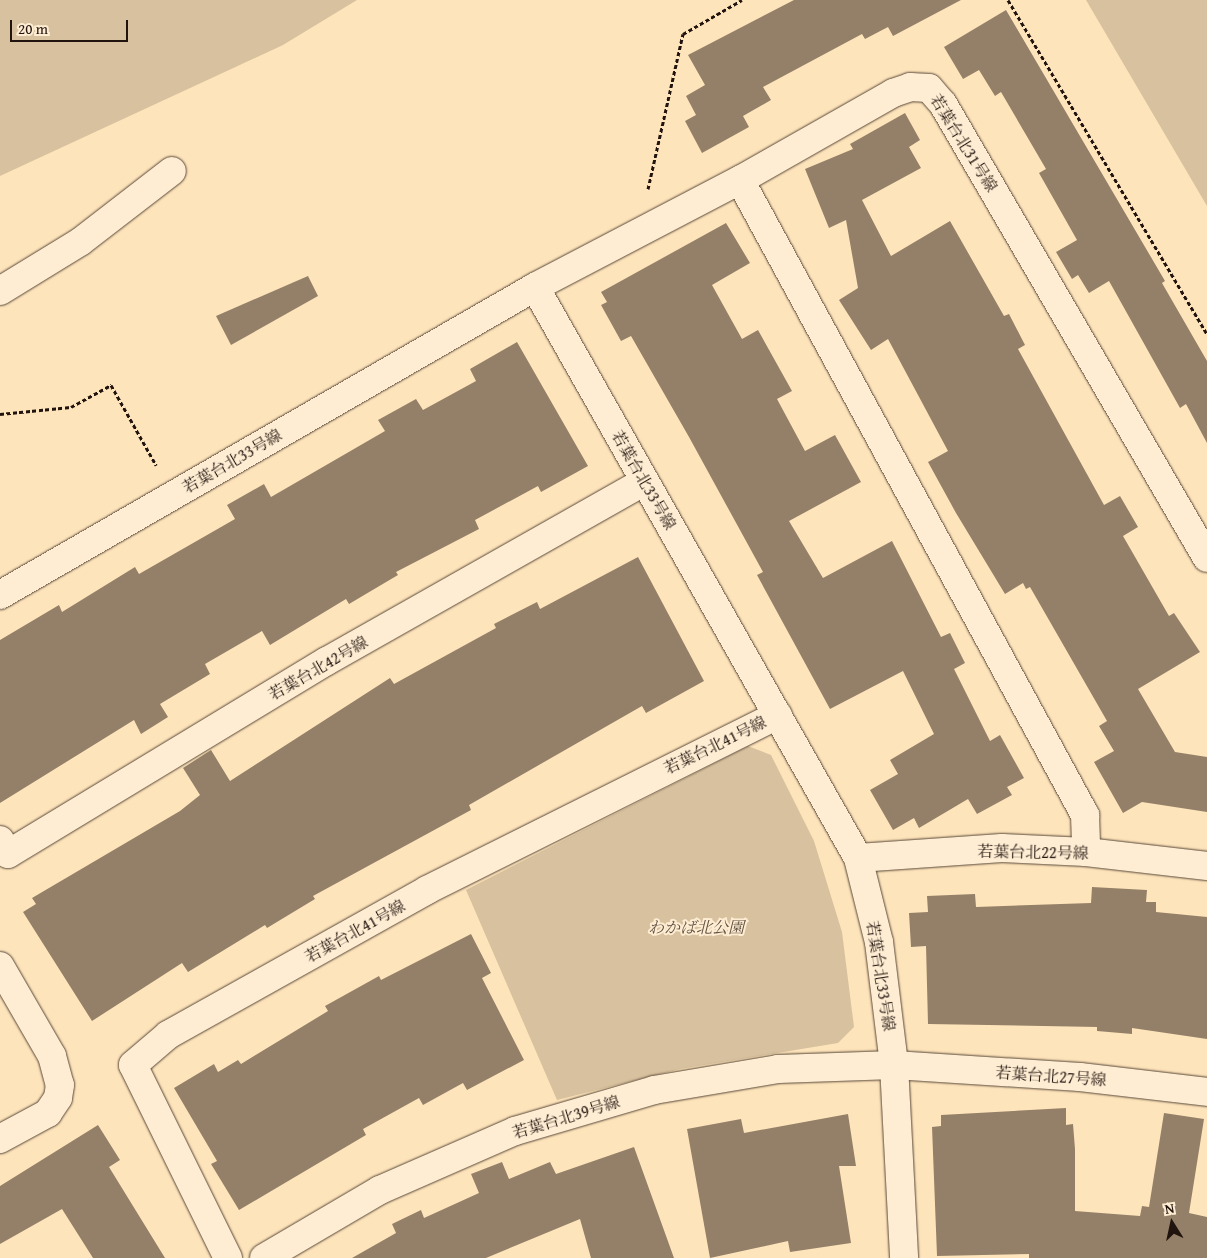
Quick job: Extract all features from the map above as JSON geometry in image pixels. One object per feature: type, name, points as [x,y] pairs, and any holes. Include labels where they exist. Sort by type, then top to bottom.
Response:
[{"type":"street","name":"若葉台北31号線","points":[[535,287],[740,180],[893,93],[910,87],[929,88],[944,104],[1207,558]]},
{"type":"street","points":[[0,291],[80,242],[172,171]]},
{"type":"street","points":[[740,180],[1085,815],[1086,852]]},
{"type":"street","name":"若葉台北33号線","points":[[0,595],[535,287],[858,858],[879,942],[894,1065],[904,1258]]},
{"type":"street","name":"若葉台北42号線","points":[[0,840],[8,854],[327,661],[645,481]]},
{"type":"street","name":"若葉台北41号線","points":[[228,1258],[133,1065],[168,1034],[427,890],[778,715]]},
{"type":"street","name":"若葉台北22号線","points":[[858,858],[1002,848],[1086,852],[1207,866]]},
{"type":"street","points":[[0,966],[52,1056],[60,1085],[58,1098],[48,1113],[0,1139]]},
{"type":"street","name":"若葉台北27号線","points":[[894,1065],[1080,1077],[1207,1092]]},
{"type":"street","name":"若葉台北39号線","points":[[264,1258],[380,1190],[515,1131],[654,1090],[778,1068],[894,1065]]},
{"type":"path","points":[[638,233],[683,34],[742,0]]},
{"type":"path","points":[[1008,0],[1207,334]]},
{"type":"path","points":[[0,414],[72,407],[111,384],[173,495]]},
{"type":"green space","points":[[0,0],[357,0],[283,45],[0,176]]},
{"type":"green space","points":[[1086,0],[1207,0],[1207,206]]},
{"type":"green space","name":"わかば北公園","points":[[748,746],[771,755],[814,841],[842,932],[854,1027],[838,1043],[680,1069],[557,1100],[466,890]]},
{"type":"building","points":[[794,0],[961,0],[893,36],[888,27],[865,39],[862,34],[763,87],[771,100],[743,116],[749,127],[702,153],[685,121],[696,115],[686,96],[705,85],[688,55]]},
{"type":"building","points":[[1006,10],[1165,281],[1162,283],[1207,361],[1207,443],[1186,404],[1180,408],[1109,281],[1089,293],[1078,275],[1072,279],[1056,252],[1077,240],[1039,173],[1046,169],[1001,92],[995,96],[979,70],[963,79],[944,47]]},
{"type":"building","points":[[905,113],[920,140],[909,147],[921,168],[862,200],[891,256],[950,221],[1004,316],[1009,314],[1025,345],[1018,349],[1104,505],[1120,496],[1138,527],[1123,536],[1169,616],[1174,613],[1200,652],[1138,689],[1175,752],[1207,757],[1207,812],[1142,802],[1123,813],[1094,762],[1114,751],[1099,726],[1107,721],[1030,587],[1026,589],[1023,583],[1005,594],[956,513],[928,462],[948,451],[888,339],[871,350],[839,300],[858,288],[846,220],[829,228],[805,169],[853,149],[850,144]]},
{"type":"building","points":[[726,223],[750,263],[712,285],[742,339],[758,330],[792,391],[777,399],[805,451],[835,435],[861,482],[789,521],[823,578],[892,541],[941,637],[950,633],[965,663],[954,669],[990,741],[1000,735],[1024,778],[1007,787],[1012,795],[977,814],[968,799],[919,828],[914,818],[893,830],[870,790],[898,774],[890,760],[934,734],[903,671],[830,709],[757,575],[763,572],[689,437],[631,336],[621,341],[601,305],[607,302],[601,292]]},
{"type":"building","points":[[308,276],[318,296],[231,345],[216,316]]},
{"type":"building","points":[[517,342],[588,466],[541,492],[538,486],[475,520],[479,529],[396,572],[398,575],[349,604],[346,599],[270,645],[262,631],[205,664],[210,674],[160,704],[168,717],[141,734],[134,720],[0,803],[0,640],[59,605],[62,612],[135,567],[139,574],[235,519],[227,505],[264,484],[271,497],[385,431],[378,420],[416,399],[423,410],[476,381],[470,369]]},
{"type":"building","points":[[638,557],[704,681],[646,713],[642,706],[469,805],[471,810],[313,896],[315,899],[267,928],[265,925],[188,972],[182,963],[92,1021],[23,912],[36,904],[32,898],[180,811],[200,795],[183,768],[211,750],[230,781],[390,678],[394,684],[496,628],[494,624],[537,602],[540,609]]},
{"type":"building","points":[[1092,887],[1147,890],[1146,902],[1156,902],[1156,912],[1207,917],[1207,1039],[1132,1028],[1132,1034],[1097,1031],[1097,1027],[928,1024],[926,946],[911,947],[909,913],[928,912],[927,896],[975,894],[976,907],[1091,903]]},
{"type":"building","points":[[471,934],[491,973],[482,978],[524,1060],[467,1090],[463,1083],[423,1105],[419,1098],[363,1129],[366,1135],[239,1210],[211,1164],[217,1161],[174,1088],[214,1064],[218,1072],[238,1060],[241,1064],[328,1011],[325,1006],[379,976],[381,980]]},
{"type":"building","points":[[1066,1108],[1066,1125],[1073,1124],[1075,1211],[1140,1216],[1142,1206],[1149,1207],[1164,1113],[1204,1119],[1189,1213],[1207,1217],[1207,1258],[1029,1258],[1029,1254],[937,1256],[932,1127],[941,1126],[941,1115]]},
{"type":"building","points":[[848,1114],[856,1166],[839,1166],[851,1243],[790,1252],[788,1241],[710,1258],[687,1129],[741,1119],[744,1133]]},
{"type":"building","points":[[98,1125],[120,1160],[109,1167],[165,1258],[93,1258],[62,1209],[0,1244],[0,1186]]},
{"type":"building","points":[[634,1147],[674,1258],[591,1258],[580,1219],[486,1258],[352,1258],[396,1233],[392,1224],[421,1210],[424,1218],[479,1193],[471,1174],[502,1162],[509,1179],[550,1162],[556,1174]]}]
